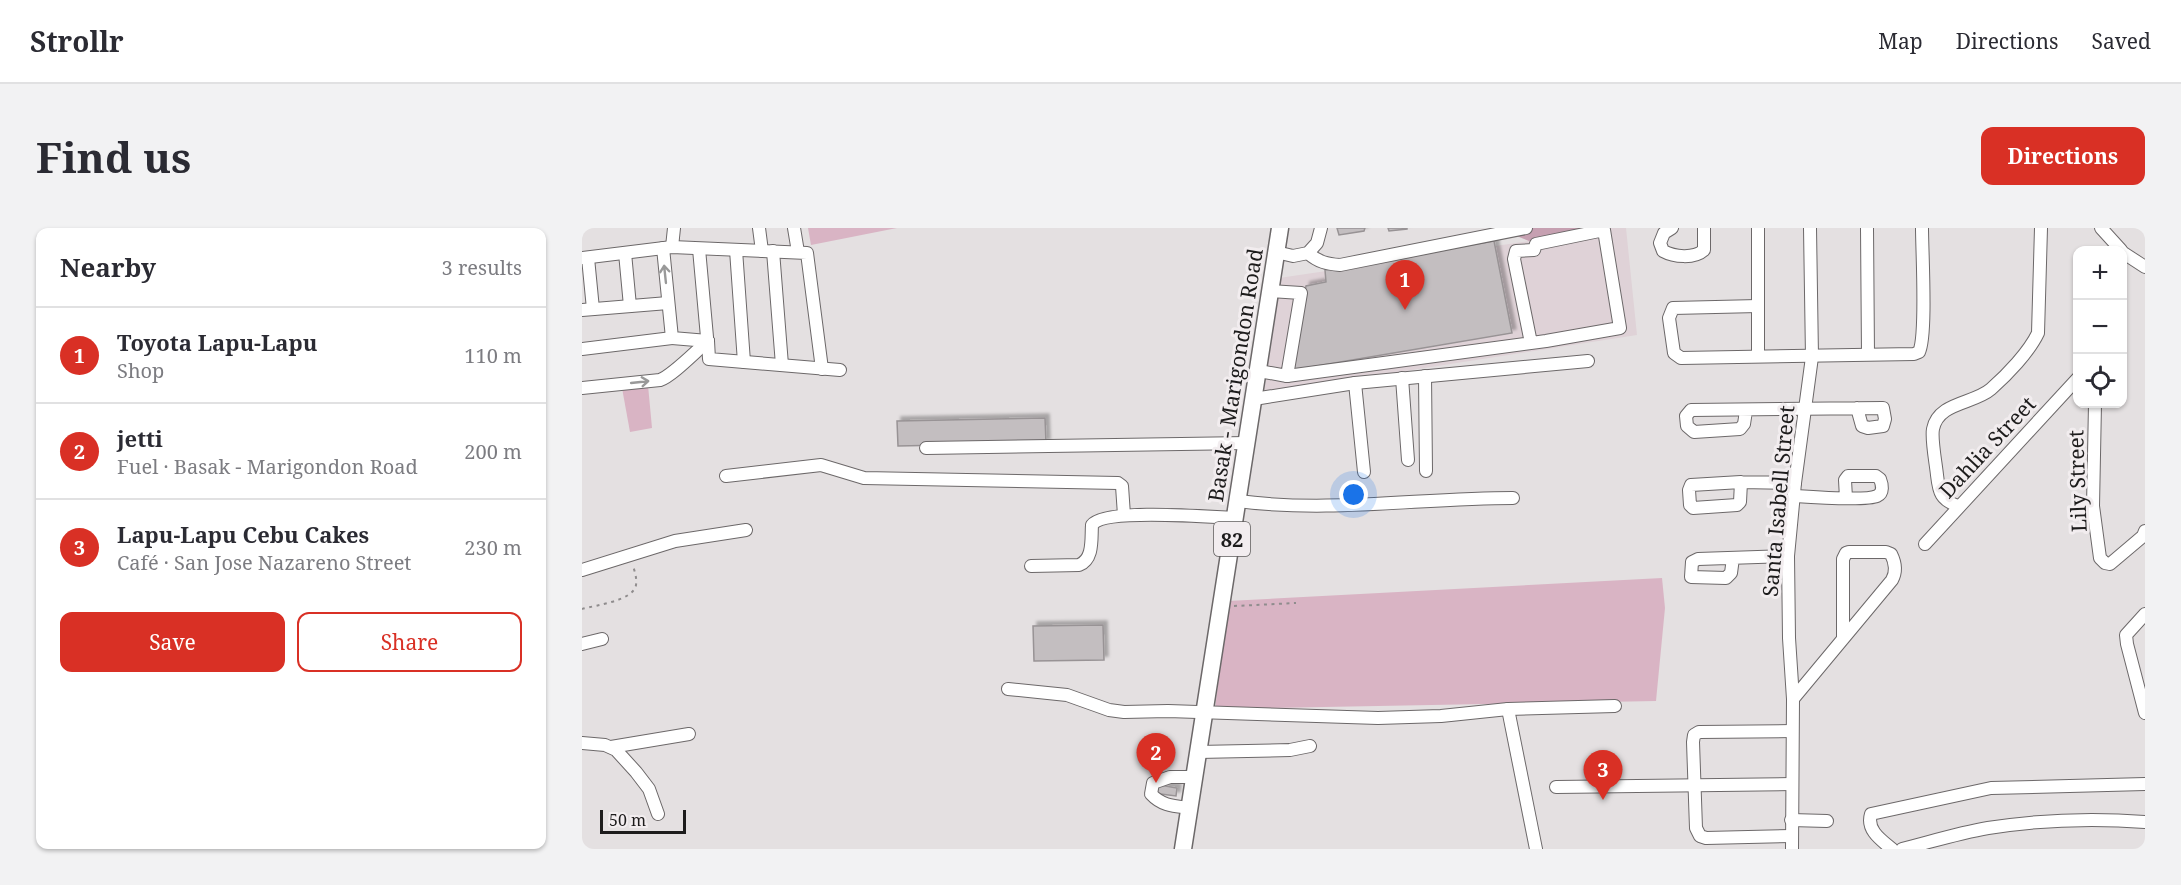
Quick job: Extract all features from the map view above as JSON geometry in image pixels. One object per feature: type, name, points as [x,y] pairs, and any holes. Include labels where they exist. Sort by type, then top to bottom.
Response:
[{"type":"main road","name":"Basak - Marigondon Road","points":[[1183,849],[1280,228]]},
{"type":"street","points":[[672,338],[668,303],[667,248],[674,228]]},
{"type":"street","points":[[759,228],[767,251],[782,365]]},
{"type":"street","points":[[794,228],[798,252]]},
{"type":"street","points":[[1276,252],[1293,256],[1308,253],[1317,243],[1321,228]]},
{"type":"street","points":[[1308,253],[1316,260],[1340,266],[1526,228]]},
{"type":"street","points":[[1672,228],[1664,233],[1660,243],[1663,251],[1672,256],[1700,254],[1704,250],[1704,228]]},
{"type":"street","points":[[1758,228],[1758,356]]},
{"type":"street","name":"Santa Isabell Street","points":[[1792,843],[1793,699],[1789,638],[1788,556],[1812,357],[1810,228]]},
{"type":"street","points":[[1867,228],[1868,354]]},
{"type":"street","points":[[1758,306],[1672,308],[1669,318],[1674,352],[1681,358],[1812,357],[1919,352],[1922,346],[1923,329],[1922,228]]},
{"type":"street","points":[[1958,506],[1947,502],[1939,490],[1933,429],[1941,415],[1950,407],[1990,390],[2032,345],[2038,333],[2041,228]]},
{"type":"street","points":[[2101,228],[2117,246]]},
{"type":"street","points":[[1259,371],[1287,376],[1312,374],[1531,343],[1620,328],[1604,230],[1536,244],[1534,250],[1516,251],[1514,259],[1531,343]]},
{"type":"street","points":[[668,303],[588,309],[585,258],[667,248],[807,253],[822,369]]},
{"type":"street","points":[[699,249],[709,359],[840,370]]},
{"type":"street","points":[[736,250],[744,362]]},
{"type":"street","points":[[625,253],[630,306]]},
{"type":"street","points":[[2127,255],[2145,267]]},
{"type":"street","points":[[1270,291],[1301,293],[1287,376]]},
{"type":"street","points":[[582,349],[672,338],[708,341]]},
{"type":"street","points":[[582,388],[660,380],[668,377],[708,341]]},
{"type":"street","points":[[1254,399],[1402,378],[1588,361]]},
{"type":"street","points":[[1425,376],[1426,471]]},
{"type":"street","points":[[1402,378],[1408,460]]},
{"type":"street","name":"Dahlia Street","points":[[1925,544],[2073,383]]},
{"type":"street","points":[[1355,384],[1364,472]]},
{"type":"street","points":[[1746,411],[1857,408]]},
{"type":"street","name":"Lily Street","points":[[2095,408],[2093,506],[2100,558],[2104,563],[2110,564],[2143,536],[2145,531]]},
{"type":"street","points":[[926,448],[1247,444]]},
{"type":"street","points":[[726,476],[821,465],[864,478],[1118,483],[1122,486],[1124,515]]},
{"type":"street","points":[[1741,483],[1846,498]]},
{"type":"street","points":[[1031,566],[1080,565],[1085,562],[1089,558],[1094,522],[1100,518],[1450,499],[1513,498]]},
{"type":"street","points":[[582,570],[675,542],[746,530]]},
{"type":"street","points":[[1793,699],[1843,639],[1892,580],[1895,569],[1891,554],[1850,552],[1843,559],[1843,639]]},
{"type":"street","points":[[1733,558],[1788,556]]},
{"type":"street","points":[[2145,614],[2126,635],[2145,714]]},
{"type":"street","points":[[582,644],[602,639]]},
{"type":"street","points":[[1008,689],[1067,695],[1109,710],[1124,712],[1168,711],[1378,718],[1441,716],[1508,709],[1615,706]]},
{"type":"street","points":[[1508,709],[1536,849]]},
{"type":"street","points":[[1792,732],[1699,732],[1694,735],[1696,828],[1700,836],[1792,843]]},
{"type":"street","points":[[582,743],[611,747],[689,734]]},
{"type":"street","points":[[1198,752],[1290,750],[1310,746]]},
{"type":"street","points":[[611,747],[649,789],[658,814]]},
{"type":"street","points":[[1190,808],[1168,806],[1159,802],[1151,794],[1153,783],[1162,778],[1194,777]]},
{"type":"street","points":[[1556,787],[1792,784]]},
{"type":"street","points":[[1892,849],[1877,836],[1870,826],[1871,814],[1991,788],[2145,784]]},
{"type":"street","points":[[1791,820],[1827,821]]},
{"type":"street","points":[[1902,849],[1996,827],[2109,820],[2145,822]]},
{"type":"path","points":[[582,609],[628,597],[631,594],[637,582],[631,555]]},
{"type":"path","points":[[1222,606],[1296,603]]},
{"type":"shaded area","points":[[808,228],[897,228],[811,245]]},
{"type":"shaded area","points":[[1497,228],[1597,228],[1529,241]]},
{"type":"shaded area","points":[[1597,228],[1626,228],[1637,335],[1264,393],[1279,278],[1529,241]]},
{"type":"shaded area","points":[[648,385],[652,428],[630,432],[622,388]]},
{"type":"shaded area","points":[[1662,578],[1665,608],[1656,701],[1215,709],[1228,601]]},
{"type":"building","points":[[1337,228],[1365,228],[1364,231],[1339,235]]},
{"type":"building","points":[[1388,228],[1407,228],[1407,229],[1389,231]]},
{"type":"building","points":[[1494,241],[1512,333],[1293,370],[1306,286],[1326,282],[1325,270]]},
{"type":"building","points":[[1045,418],[1046,443],[898,446],[897,421]]},
{"type":"building","points":[[1103,625],[1104,660],[1034,661],[1033,626]]},
{"type":"building","points":[[1154,784],[1177,788],[1176,796],[1153,793]]},
{"type":"place","name":"Toyota Lapu-Lapu","points":[[1405,310]]},
{"type":"place","name":"jetti","points":[[1156,783]]},
{"type":"place","name":"Lapu-Lapu Cebu Cakes","points":[[1603,800]]}]
